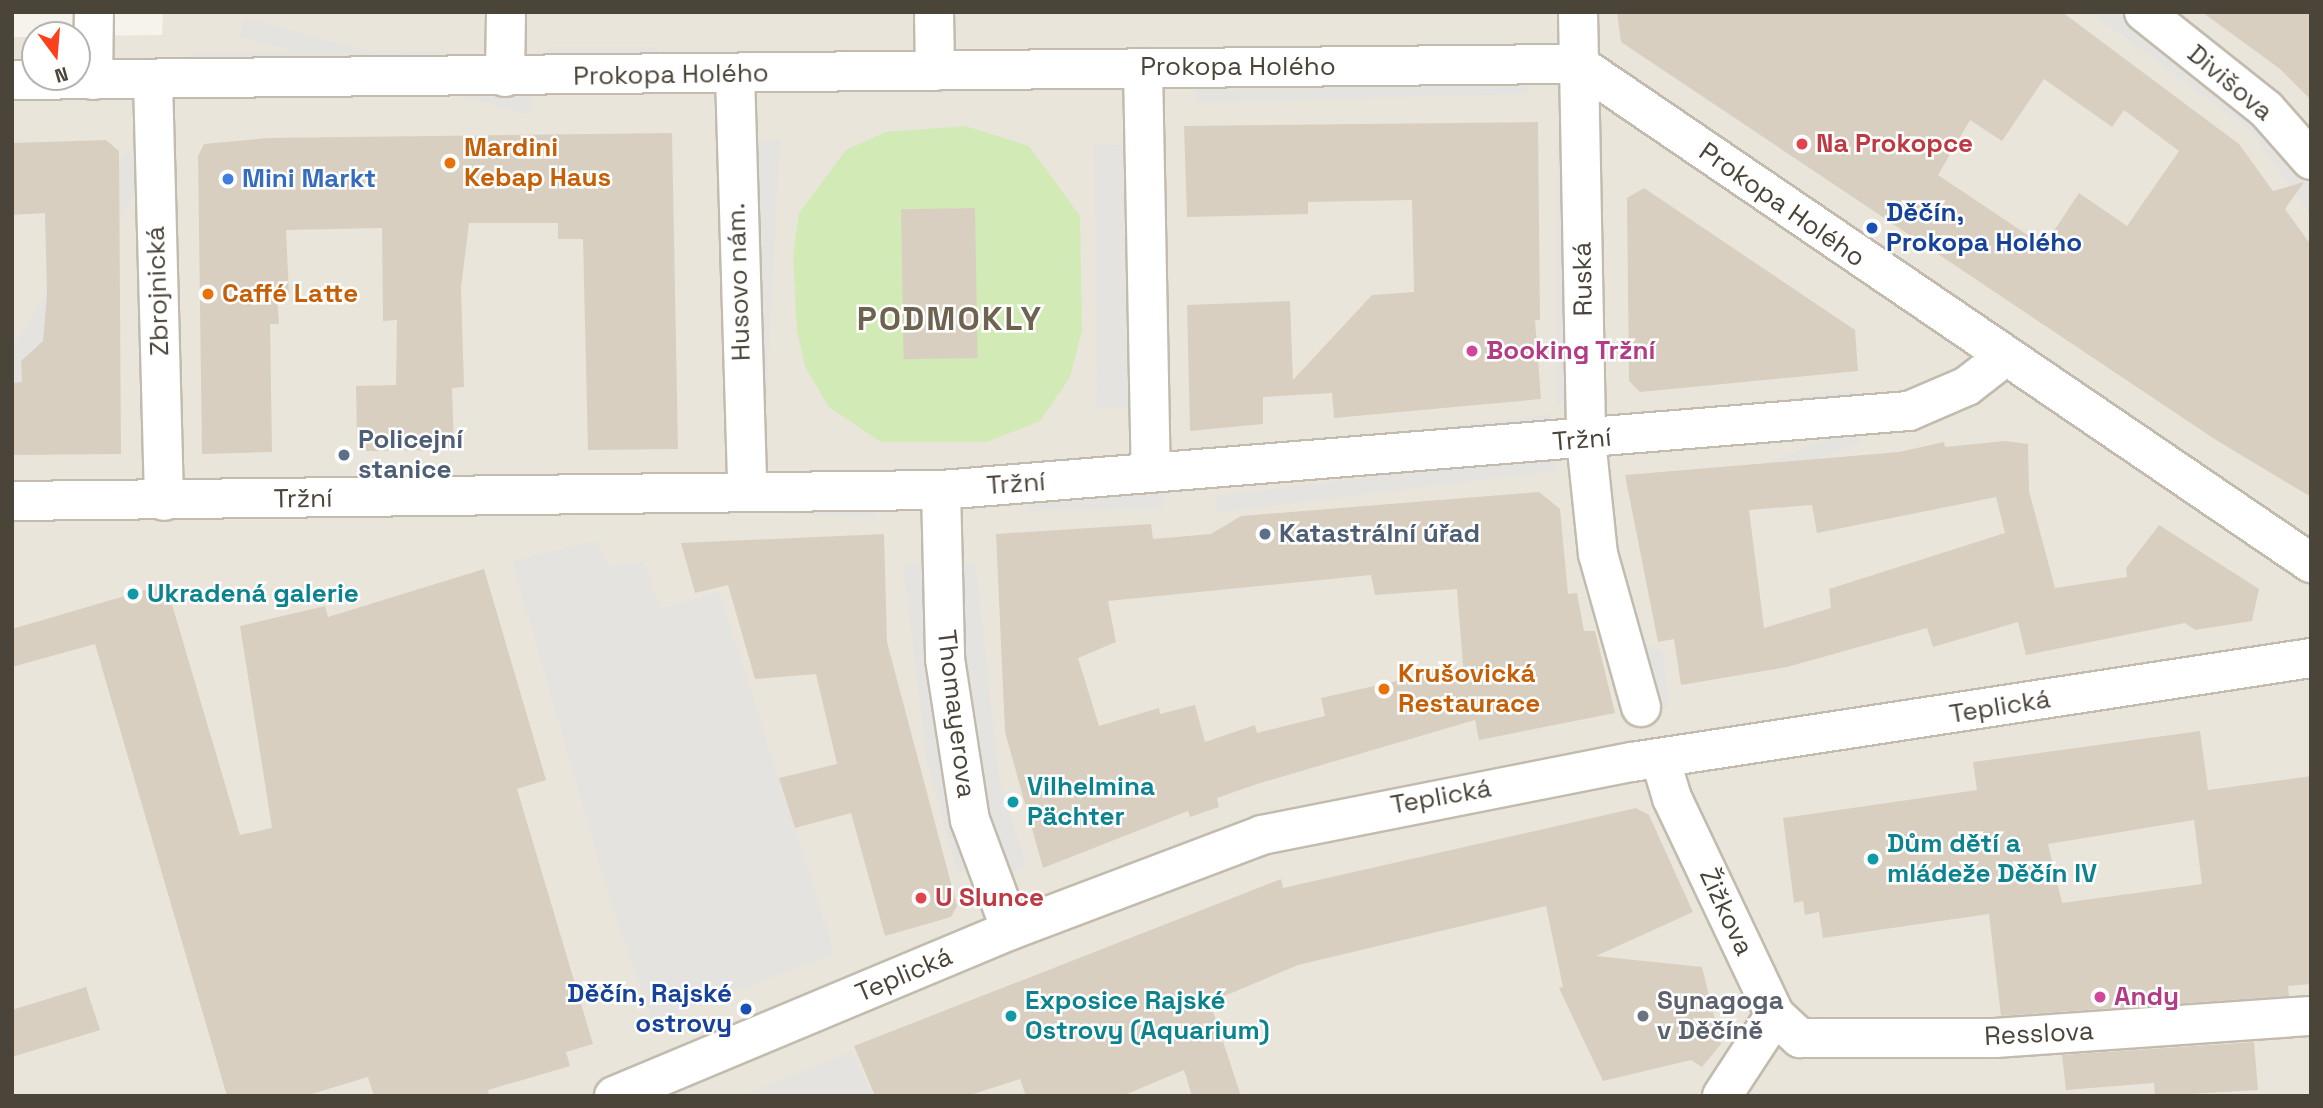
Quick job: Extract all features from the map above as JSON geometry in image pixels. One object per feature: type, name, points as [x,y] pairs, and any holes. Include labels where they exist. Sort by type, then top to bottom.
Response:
[{"type":"street","points":[[93,80],[94,12]]},
{"type":"street","points":[[505,77],[506,12]]},
{"type":"street","points":[[934,12],[935,71]]},
{"type":"street","name":"Ruská","points":[[1578,12],[1586,440],[1598,554],[1641,707]]},
{"type":"street","name":"Divišova","points":[[2144,12],[2266,109],[2311,160]]},
{"type":"street","name":"Prokopa Holého","points":[[12,80],[735,75],[1578,64],[2003,358],[2311,562]]},
{"type":"street","points":[[1143,68],[1151,473]]},
{"type":"street","name":"Husovo nám.","points":[[735,75],[747,489]]},
{"type":"street","name":"Zbrojnická","points":[[153,80],[164,501]]},
{"type":"street","name":"Tržní","points":[[12,501],[164,501],[747,489],[941,490],[1586,440],[1909,411],[1967,386],[2003,358]]},
{"type":"street","name":"Thomayerova","points":[[941,490],[945,659],[970,820],[1011,930]]},
{"type":"street","name":"Teplická","points":[[614,1096],[1011,930],[1262,835],[1330,817],[1660,758],[2311,658]]},
{"type":"street","name":"Žižkova","points":[[1660,758],[1672,798],[1775,1015]]},
{"type":"street","points":[[1722,1096],[1775,1015]]},
{"type":"street","name":"Resslova","points":[[1775,1015],[1800,1038],[1995,1038],[2311,1016]]},
{"type":"shaded area","points":[[163,12],[2311,12],[2311,1096],[12,1096],[12,37],[21,37],[21,91],[91,91],[91,36],[162,35]]},
{"type":"shaded area","points":[[2090,12],[2128,12],[2274,134],[2311,186],[2311,216],[2250,130]]},
{"type":"shaded area","points":[[244,18],[533,95],[528,114],[239,37]]},
{"type":"shaded area","points":[[548,47],[658,47],[658,58],[548,58]]},
{"type":"shaded area","points":[[440,51],[440,64],[190,64],[190,53]]},
{"type":"shaded area","points":[[1528,77],[1529,94],[1196,103],[1192,82]]},
{"type":"shaded area","points":[[746,139],[780,141],[766,416],[732,415]]},
{"type":"shaded area","points":[[1094,144],[1122,145],[1130,408],[1097,408]]},
{"type":"shaded area","points":[[1557,148],[1566,151],[1573,404],[1557,404]]},
{"type":"shaded area","points":[[126,152],[150,166],[16,398],[12,396],[12,349]]},
{"type":"shaded area","points":[[1855,391],[1860,406],[1653,425],[1651,412]]},
{"type":"shaded area","points":[[1550,414],[1552,431],[1213,473],[1211,456]]},
{"type":"shaded area","points":[[1856,427],[1862,442],[1672,519],[1666,504]]},
{"type":"shaded area","points":[[1555,454],[1557,471],[1217,513],[1215,496]]},
{"type":"shaded area","points":[[1164,491],[1163,509],[1027,511],[1024,496]]},
{"type":"shaded area","points":[[705,492],[875,501],[874,518],[704,509]]},
{"type":"shaded area","points":[[597,540],[610,567],[643,561],[661,609],[719,591],[835,954],[653,1022],[613,911],[512,561]]},
{"type":"shaded area","points":[[927,562],[977,867],[957,873],[926,756],[903,564]]},
{"type":"shaded area","points":[[976,563],[999,779],[1027,867],[1007,874],[976,757],[953,564]]},
{"type":"shaded area","points":[[1629,637],[1663,651],[1669,709],[1642,697]]},
{"type":"shaded area","points":[[852,1051],[873,1096],[742,1096]]},
{"type":"green space","points":[[965,126],[1029,146],[1080,216],[1082,330],[1070,377],[1040,421],[987,442],[881,442],[829,407],[805,367],[797,330],[793,255],[799,213],[846,150],[886,132]]},
{"type":"building","points":[[1617,12],[2062,12],[2239,144],[2273,191],[2304,182],[2285,209],[2311,245],[2311,497],[2216,440],[1621,42]],"holes":[[[2044,79],[2112,127],[2124,110],[2179,151],[2127,226],[2079,193],[2044,246],[1938,175],[1970,120],[2002,141]]]},
{"type":"building","points":[[2202,12],[2311,12],[2311,100],[2280,69]]},
{"type":"building","points":[[1538,122],[1540,320],[1535,320],[1541,399],[1334,418],[1332,393],[1263,397],[1263,424],[1190,431],[1187,305],[1290,301],[1293,380],[1372,295],[1414,292],[1412,200],[1308,202],[1308,214],[1187,217],[1184,126]]},
{"type":"building","points":[[672,133],[678,449],[588,450],[583,239],[558,239],[558,223],[469,223],[461,288],[464,387],[452,388],[454,450],[357,451],[356,386],[396,385],[397,320],[383,321],[382,228],[286,230],[289,295],[277,297],[279,324],[270,324],[272,452],[202,454],[198,156],[204,144],[268,138]]},
{"type":"building","points":[[106,140],[119,151],[121,454],[12,455],[12,383],[22,382],[21,361],[43,341],[47,294],[45,213],[12,215],[12,143]]},
{"type":"building","points":[[1644,188],[1855,330],[1858,371],[1640,392],[1629,381],[1627,198]]},
{"type":"building","points":[[975,208],[978,358],[904,359],[901,209]]},
{"type":"building","points":[[2005,441],[2028,444],[2029,491],[2055,588],[2127,577],[2126,568],[2159,525],[2259,589],[2252,621],[2195,630],[2185,623],[2026,655],[2018,622],[1933,647],[1927,628],[1787,667],[1681,685],[1674,639],[1658,642],[1625,475],[1899,452],[1944,442],[1945,447]],"holes":[[[1996,497],[2005,533],[1829,589],[1831,608],[1764,628],[1749,510],[1812,505],[1817,533]]]},
{"type":"building","points":[[1539,492],[1560,509],[1568,594],[1577,593],[1584,631],[1595,631],[1615,713],[1479,740],[1475,720],[1257,784],[1217,798],[1219,807],[1190,817],[1188,811],[1043,868],[1005,732],[996,534],[1151,524],[1153,539],[1211,534],[1241,516]],"holes":[[[1371,575],[1375,595],[1457,589],[1463,666],[1321,698],[1325,716],[1257,733],[1255,725],[1205,742],[1195,705],[1160,714],[1159,708],[1099,726],[1078,658],[1116,642],[1108,601]]]},
{"type":"building","points":[[884,534],[887,642],[957,906],[951,917],[885,936],[851,813],[795,828],[779,778],[837,764],[816,674],[755,679],[728,585],[695,593],[681,543]]},
{"type":"building","points":[[484,569],[546,780],[517,789],[593,1044],[566,1052],[570,1066],[488,1090],[489,1096],[374,1096],[368,1077],[305,1096],[227,1096],[95,644],[12,667],[12,629],[166,584],[240,835],[272,828],[240,626],[325,606],[328,617]]},
{"type":"building","points":[[2200,731],[2208,790],[2311,776],[2311,984],[2288,986],[2289,996],[2001,1016],[1989,914],[1823,938],[1819,912],[1805,915],[1803,901],[1794,903],[1783,818],[1977,790],[1973,762]],"holes":[[[2194,820],[2202,884],[2062,903],[2048,844]]]},
{"type":"building","points":[[1636,808],[1649,815],[1693,912],[1596,956],[1702,967],[1721,1044],[1702,1067],[1691,1060],[1603,1081],[1559,988],[1563,987],[1546,906],[1298,965],[1210,1002],[1241,1096],[1192,1096],[1184,1070],[1122,1096],[1026,1096],[1020,1079],[967,1096],[875,1096],[854,1046],[1281,879],[1283,888]]},
{"type":"building","points":[[86,987],[100,1030],[12,1057],[12,1010]]},
{"type":"building","points":[[2254,1042],[2258,1090],[2155,1096],[2154,1083],[2066,1090],[2062,1055]]},
{"type":"place","name":"Na Prokopce","points":[[1802,144]]},
{"type":"place","name":"Mardini Kebap Haus","points":[[450,163]]},
{"type":"place","name":"Mini Markt","points":[[228,179]]},
{"type":"place","name":"Děčín, Prokopa Holého","points":[[1872,228]]},
{"type":"place","name":"Caffé Latte","points":[[208,294]]},
{"type":"place","name":"Booking Tržní","points":[[1472,351]]},
{"type":"place","name":"Policejní stanice","points":[[344,455]]},
{"type":"place","name":"Katastrální úřad","points":[[1265,534]]},
{"type":"place","name":"Ukradená galerie","points":[[133,594]]},
{"type":"place","name":"Krušovická Restaurace","points":[[1384,689]]},
{"type":"place","name":"Vilhelmina Pächter","points":[[1013,802]]},
{"type":"place","name":"Dům dětí a mládeže Děčín IV","points":[[1873,859]]},
{"type":"place","name":"U Slunce","points":[[921,898]]},
{"type":"place","name":"Andy","points":[[2100,997]]},
{"type":"place","name":"Děčín, Rajské ostrovy","points":[[746,1009]]},
{"type":"place","name":"Exposice Rajské Ostrovy (Aquarium)","points":[[1011,1016]]},
{"type":"place","name":"Synagoga v Děčíně","points":[[1643,1016]]},
{"type":"district","name":"PODMOKLY","points":[[950,320]]}]
